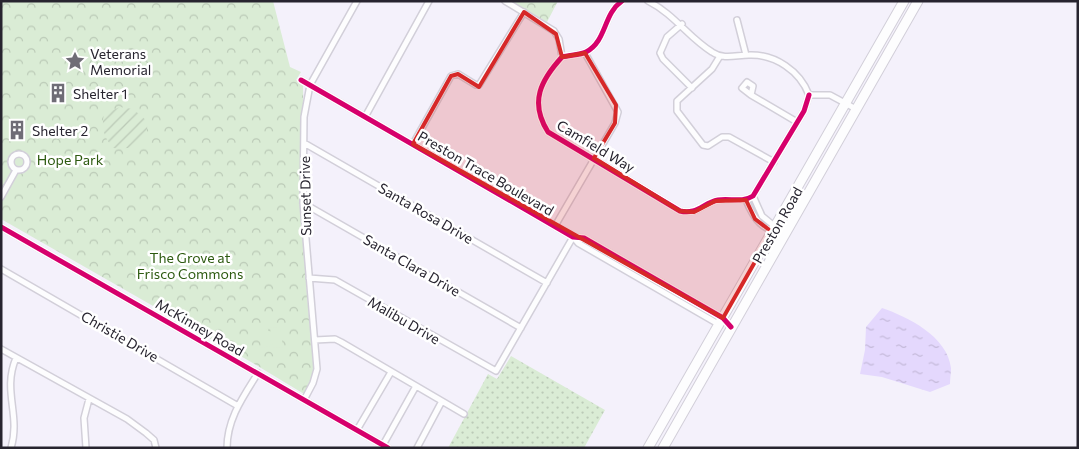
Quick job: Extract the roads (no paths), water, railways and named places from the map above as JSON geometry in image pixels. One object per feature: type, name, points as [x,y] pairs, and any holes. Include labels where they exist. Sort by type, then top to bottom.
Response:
[{"type":"main road","name":"Preston Road","points":[[648,448],[904,1]]},
{"type":"main road","name":"Preston Road","points":[[663,448],[918,1]]},
{"type":"main road","points":[[672,408],[682,414]]},
{"type":"street","name":"Sunset Drive","points":[[304,400],[316,373],[315,340],[303,203],[304,117],[310,86],[357,1]]},
{"type":"street","points":[[365,116],[429,1]]},
{"type":"street","points":[[505,1],[554,31],[559,39],[562,57],[584,53],[601,39],[610,14],[622,1]]},
{"type":"street","points":[[648,1],[682,24],[709,50],[720,56],[746,55],[769,57],[788,67],[802,81],[809,95],[830,95],[856,109]]},
{"type":"street","points":[[413,144],[451,76],[458,74],[479,85],[524,12]]},
{"type":"street","points":[[737,20],[746,55]]},
{"type":"street","points":[[682,24],[667,37],[660,52],[663,59],[692,88]]},
{"type":"street","points":[[555,226],[615,123],[618,112],[584,53]]},
{"type":"street","points":[[720,56],[712,69],[679,99],[676,108],[702,145],[708,146],[722,136],[728,136],[774,162]]},
{"type":"street","name":"Camfield Way","points":[[562,57],[549,73],[540,90],[537,103],[538,114],[548,132],[680,211],[694,212],[715,201],[746,200],[753,196],[804,111],[809,95]]},
{"type":"street","name":"Preston Trace Boulevard","points":[[300,80],[555,226],[573,237],[578,243],[657,289],[721,321]]},
{"type":"street","points":[[751,95],[797,122]]},
{"type":"street","name":"Santa Rosa Drive","points":[[304,143],[547,284]]},
{"type":"street","points":[[1,197],[16,170]]},
{"type":"street","points":[[753,196],[762,216],[774,228]]},
{"type":"street","points":[[746,200],[755,219],[784,234]]},
{"type":"street","name":"Santa Clara Drive","points":[[303,203],[521,328]]},
{"type":"street","name":"McKinney Road","points":[[1,227],[386,446]]},
{"type":"street","name":"Preston Trace Boulevard","points":[[573,237],[584,238],[731,327]]},
{"type":"street","points":[[521,328],[573,237]]},
{"type":"street","name":"Christie Drive","points":[[1,268],[238,406]]},
{"type":"street","name":"Malibu Drive","points":[[309,278],[336,280],[496,371],[521,328]]},
{"type":"street","points":[[657,289],[661,283]]},
{"type":"street","points":[[315,340],[335,339],[464,414]]},
{"type":"street","points":[[1,349],[138,426],[154,440],[156,448]]},
{"type":"street","points":[[11,448],[14,418],[9,383],[16,358]]},
{"type":"street","points":[[358,430],[391,372]]},
{"type":"street","points":[[227,448],[229,427],[238,406],[258,373]]},
{"type":"street","points":[[386,446],[416,386]]},
{"type":"street","points":[[86,448],[84,418],[89,399]]},
{"type":"street","points":[[417,448],[442,401]]},
{"type":"water","points":[[882,308],[925,329],[934,337],[948,357],[951,368],[950,384],[930,392],[882,377],[860,374],[865,350],[866,327]]},
{"type":"place","name":"Veterans Memorial","points":[[75,61]]},
{"type":"place","name":"Shelter 1","points":[[58,93]]},
{"type":"place","name":"Shelter 2","points":[[17,130]]},
{"type":"park label","name":"Hope Park","points":[[70,159]]},
{"type":"park label","name":"The Grove at Frisco Commons","points":[[190,266]]}]
